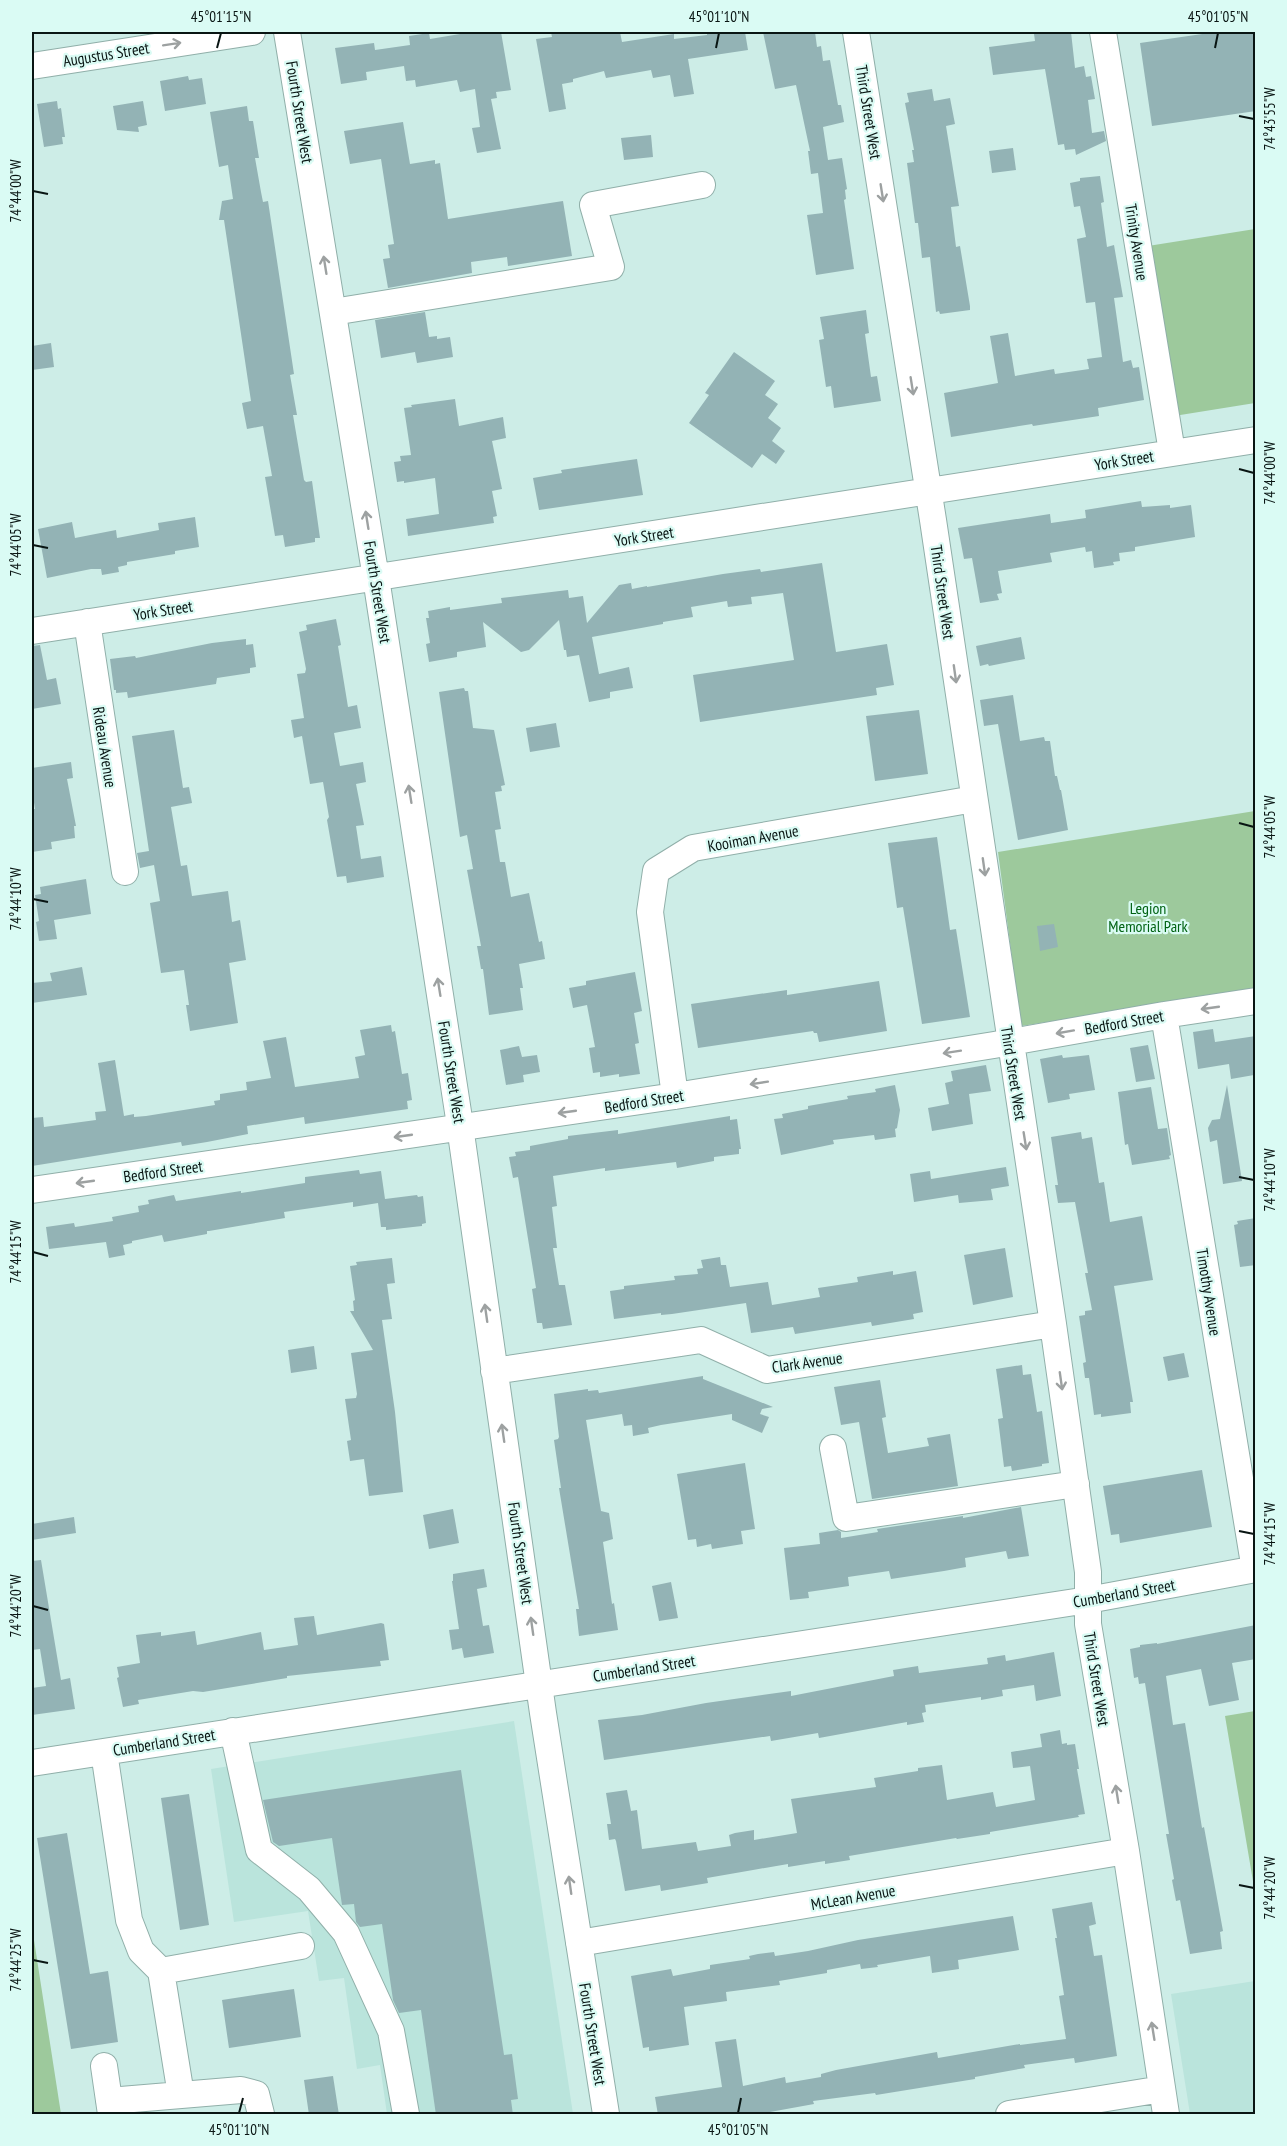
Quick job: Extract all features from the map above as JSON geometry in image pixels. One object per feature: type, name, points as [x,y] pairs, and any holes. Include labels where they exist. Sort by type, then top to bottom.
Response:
[{"type":"street","name":"Augustus Street","points":[[32,66],[252,32]]},
{"type":"street","name":"Fourth Street West","points":[[287,32],[376,578],[461,1128],[494,1371],[606,2115]]},
{"type":"street","name":"Third Street West","points":[[856,32],[928,491],[1053,1324],[1088,1572],[1088,1624],[1126,1851],[1166,2115]]},
{"type":"street","name":"Trinity Avenue","points":[[1103,32],[1172,452]]},
{"type":"street","points":[[333,312],[611,267],[593,205],[702,185]]},
{"type":"street","name":"York Street","points":[[32,631],[1256,440]]},
{"type":"street","name":"Rideau Avenue","points":[[87,622],[125,872]]},
{"type":"street","name":"Kooiman Avenue","points":[[675,1096],[650,912],[656,871],[693,848],[974,799]]},
{"type":"street","name":"Bedford Street","points":[[32,1190],[675,1096],[1256,1001]]},
{"type":"street","name":"Timothy Avenue","points":[[1164,1015],[1255,1570]]},
{"type":"street","name":"Clark Avenue","points":[[494,1371],[701,1340],[767,1370],[1053,1324]]},
{"type":"street","points":[[833,1448],[846,1518],[1076,1484]]},
{"type":"street","name":"Cumberland Street","points":[[32,1763],[1088,1600],[1255,1570]]},
{"type":"street","points":[[233,1731],[259,1850],[309,1889],[346,1933],[391,2031],[406,2115]]},
{"type":"street","points":[[104,1752],[129,1920],[141,1952],[161,1971],[181,2095]]},
{"type":"street","name":"McLean Avenue","points":[[579,1943],[1126,1851]]},
{"type":"street","points":[[161,1971],[301,1946]]},
{"type":"street","points":[[104,2066],[110,2108],[181,2095],[241,2090],[255,2094],[261,2115]]},
{"type":"street","points":[[1009,2115],[1162,2089]]},
{"type":"shaded area","points":[[514,1721],[573,2114],[387,2114],[380,2065],[357,2069],[344,1978],[319,1981],[308,1911],[234,1922],[211,1769]]},
{"type":"shaded area","points":[[1255,1981],[1255,2114],[1190,2114],[1171,1994]]},
{"type":"green space","points":[[1255,229],[1255,403],[1174,416],[1148,246]]},
{"type":"green space","name":"Legion Memorial Park","points":[[1255,811],[1255,990],[1021,1026],[998,852]]},
{"type":"green space","points":[[1256,1711],[1255,1893],[1225,1716]]},
{"type":"green space","points":[[32,1927],[61,2114],[32,2114]]},
{"type":"building","points":[[472,32],[501,32],[511,90],[496,92],[497,98],[491,99],[501,149],[477,153],[472,128],[480,127],[475,89],[460,92],[457,80],[416,87],[415,80],[406,81],[404,66],[366,72],[367,80],[341,84],[335,48],[374,43],[375,50],[410,45],[409,36],[429,33],[430,39]]},
{"type":"building","points":[[551,32],[620,32],[622,42],[674,34],[674,39],[707,35],[707,32],[745,32],[748,50],[688,59],[694,94],[674,97],[670,75],[653,78],[651,70],[606,78],[604,71],[562,84],[566,109],[549,112],[536,39],[552,37]]},
{"type":"building","points":[[763,32],[815,32],[817,47],[821,46],[823,61],[830,60],[838,105],[841,105],[844,122],[823,127],[828,160],[842,158],[847,189],[844,200],[854,269],[816,275],[807,215],[823,213],[818,173],[811,174],[808,151],[810,151],[796,85],[775,89]]},
{"type":"building","points":[[1071,32],[1075,68],[1084,66],[1086,77],[1091,76],[1095,99],[1088,100],[1092,133],[1104,131],[1106,141],[1076,155],[1075,149],[1065,150],[1064,144],[1058,145],[1045,69],[993,75],[989,47],[1035,41],[1034,34]]},
{"type":"building","points":[[1216,32],[1256,32],[1256,111],[1152,126],[1140,43]]},
{"type":"building","points":[[188,76],[189,80],[202,78],[206,104],[165,111],[160,81]]},
{"type":"building","points":[[932,89],[934,101],[950,98],[955,124],[946,126],[959,206],[951,207],[956,247],[960,246],[970,306],[970,310],[940,314],[939,311],[936,312],[930,257],[922,258],[907,163],[914,162],[912,150],[914,150],[905,103],[909,102],[907,93]]},
{"type":"building","points":[[57,101],[58,109],[61,108],[65,137],[62,137],[63,144],[44,147],[37,104]]},
{"type":"building","points":[[143,101],[147,125],[138,127],[139,132],[117,130],[113,106]]},
{"type":"building","points":[[247,106],[249,121],[253,121],[259,158],[255,158],[263,202],[268,201],[294,374],[290,375],[297,415],[293,415],[304,480],[312,481],[320,538],[315,538],[315,542],[285,547],[283,535],[275,536],[265,477],[272,476],[263,426],[247,429],[242,403],[251,401],[224,220],[219,220],[222,201],[233,199],[228,165],[219,167],[210,112]]},
{"type":"building","points":[[403,122],[410,164],[435,160],[435,164],[440,163],[448,219],[563,201],[572,256],[508,266],[507,257],[471,262],[472,273],[388,288],[383,259],[390,258],[388,245],[394,244],[381,159],[350,164],[344,131]]},
{"type":"building","points":[[651,135],[653,157],[624,160],[621,138]]},
{"type":"building","points":[[1013,148],[1016,170],[992,173],[989,151]]},
{"type":"building","points":[[1100,176],[1107,247],[1114,245],[1123,297],[1114,298],[1123,362],[1131,360],[1133,368],[1139,367],[1144,400],[1098,408],[1099,416],[951,437],[944,393],[998,383],[990,336],[1008,333],[1015,376],[1054,369],[1055,374],[1089,369],[1087,359],[1102,357],[1095,302],[1086,303],[1077,239],[1086,237],[1080,206],[1074,207],[1070,183],[1080,181],[1080,178]]},
{"type":"building","points":[[866,310],[869,333],[865,334],[871,377],[877,376],[881,401],[834,408],[831,386],[826,387],[819,340],[824,339],[820,317]]},
{"type":"building","points":[[425,312],[429,337],[437,336],[437,339],[450,337],[453,357],[417,363],[415,352],[381,358],[375,320]]},
{"type":"building","points":[[51,343],[54,367],[32,370],[32,346]]},
{"type":"building","points":[[734,352],[775,381],[765,395],[778,404],[768,418],[781,428],[772,441],[785,451],[776,464],[762,454],[752,468],[689,423],[709,395],[705,393]]},
{"type":"building","points":[[455,399],[459,426],[503,417],[506,438],[492,441],[502,489],[492,491],[497,516],[493,517],[494,523],[408,536],[406,519],[439,514],[435,478],[397,482],[394,462],[401,461],[400,456],[411,455],[404,408]]},
{"type":"building","points":[[637,459],[643,495],[539,510],[533,478],[562,473],[561,470]]},
{"type":"building","points":[[1141,501],[1142,507],[1170,505],[1170,508],[1191,505],[1195,537],[1135,547],[1135,551],[1119,553],[1120,561],[1113,562],[1114,565],[1094,568],[1092,551],[1086,552],[1085,547],[1050,553],[1052,562],[998,571],[1002,593],[997,594],[999,600],[980,603],[972,558],[964,559],[958,528],[1050,514],[1051,523],[1086,518],[1085,510]]},
{"type":"building","points":[[195,517],[199,547],[175,551],[175,554],[127,562],[127,565],[118,567],[119,572],[102,575],[101,569],[91,569],[47,578],[38,529],[72,522],[75,538],[116,530],[117,538],[159,530],[158,523]]},
{"type":"building","points":[[822,563],[836,652],[887,644],[894,685],[876,688],[877,695],[700,722],[693,675],[794,660],[783,593],[751,597],[752,604],[728,607],[727,601],[691,607],[693,617],[592,637],[599,674],[629,667],[633,688],[610,692],[610,698],[589,702],[579,655],[567,657],[559,620],[529,650],[521,652],[483,622],[486,647],[457,652],[457,657],[429,662],[426,644],[430,643],[426,618],[429,618],[428,611],[502,603],[501,598],[568,590],[569,598],[583,596],[587,623],[619,585],[631,583],[632,589],[723,574],[760,569],[761,572]]},
{"type":"building","points":[[336,619],[348,707],[357,705],[361,728],[334,733],[340,766],[363,762],[366,782],[356,784],[364,825],[356,826],[361,859],[381,856],[384,877],[347,883],[346,876],[337,877],[323,782],[310,784],[302,736],[294,738],[291,720],[304,718],[297,674],[305,673],[306,669],[299,632],[307,630],[306,625]]},
{"type":"building","points":[[1021,637],[1025,659],[980,666],[976,646]]},
{"type":"building","points":[[246,639],[246,645],[253,644],[256,667],[250,668],[250,673],[217,678],[216,684],[128,698],[127,692],[116,693],[114,690],[110,659],[135,656],[136,658],[212,643]]},
{"type":"building","points":[[40,645],[47,680],[56,678],[61,704],[32,709],[32,646]]},
{"type":"building","points":[[464,688],[468,691],[473,728],[494,730],[505,785],[501,786],[502,791],[495,792],[501,829],[495,830],[500,862],[505,862],[511,897],[529,893],[539,942],[542,941],[545,959],[519,964],[523,988],[520,988],[523,1010],[489,1015],[483,969],[481,969],[477,946],[481,946],[467,870],[473,869],[467,835],[460,837],[439,692]]},
{"type":"building","points":[[1013,695],[1020,741],[1044,737],[1045,741],[1050,741],[1055,776],[1057,776],[1061,790],[1068,830],[1018,840],[998,724],[984,726],[980,700]]},
{"type":"building","points":[[919,710],[928,774],[875,781],[866,716]]},
{"type":"building","points":[[556,723],[560,747],[530,752],[526,728]]},
{"type":"building","points":[[174,730],[183,788],[189,787],[192,803],[171,807],[181,866],[187,865],[192,896],[228,891],[232,922],[240,920],[246,960],[229,963],[238,1023],[190,1031],[184,970],[161,973],[150,903],[160,901],[154,865],[140,868],[137,853],[149,851],[132,736]]},
{"type":"building","points":[[71,762],[73,778],[67,779],[76,826],[74,826],[75,838],[51,842],[52,849],[32,852],[32,809],[35,809],[32,768]]},
{"type":"building","points":[[937,837],[950,930],[956,929],[970,1017],[922,1024],[903,907],[897,908],[888,843]]},
{"type":"building","points":[[86,879],[91,914],[54,920],[57,939],[39,941],[35,895],[41,894],[40,887]]},
{"type":"building","points":[[1054,924],[1058,947],[1040,951],[1037,926]]},
{"type":"building","points":[[82,967],[87,995],[32,1003],[32,983],[52,981],[50,973]]},
{"type":"building","points":[[635,972],[642,1011],[634,1013],[639,1043],[635,1044],[640,1074],[600,1077],[600,1072],[593,1073],[589,1048],[595,1047],[587,1005],[573,1008],[569,988],[586,985],[586,981]]},
{"type":"building","points":[[879,981],[887,1031],[819,1042],[817,1033],[813,1031],[698,1048],[691,1004],[787,990],[787,995]]},
{"type":"building","points":[[391,1025],[392,1032],[395,1031],[402,1074],[408,1073],[412,1100],[407,1101],[408,1109],[305,1124],[304,1117],[247,1126],[248,1134],[207,1142],[182,1146],[181,1142],[32,1166],[32,1118],[43,1117],[44,1127],[96,1120],[95,1112],[106,1111],[98,1063],[115,1060],[124,1116],[134,1114],[134,1117],[146,1116],[215,1105],[214,1101],[220,1100],[220,1094],[247,1090],[246,1082],[271,1078],[263,1041],[286,1037],[295,1087],[359,1078],[355,1057],[365,1055],[360,1030]]},
{"type":"building","points":[[1213,1029],[1215,1042],[1256,1036],[1254,1075],[1231,1079],[1229,1064],[1198,1069],[1193,1032]]},
{"type":"building","points":[[1148,1045],[1155,1079],[1136,1082],[1130,1048]]},
{"type":"building","points":[[519,1046],[522,1057],[537,1055],[540,1072],[523,1075],[524,1082],[506,1085],[500,1050]]},
{"type":"building","points":[[1062,1055],[1063,1058],[1089,1055],[1095,1090],[1069,1094],[1070,1099],[1048,1103],[1040,1059]]},
{"type":"building","points":[[986,1065],[991,1091],[969,1094],[973,1124],[932,1131],[928,1108],[949,1104],[945,1083],[953,1081],[951,1071]]},
{"type":"building","points":[[895,1085],[900,1110],[895,1129],[896,1137],[875,1140],[874,1135],[833,1140],[834,1144],[781,1155],[774,1119],[783,1118],[782,1114],[808,1109],[808,1106],[848,1099],[847,1096],[876,1092],[875,1089]]},
{"type":"building","points":[[1227,1085],[1242,1181],[1223,1184],[1217,1140],[1210,1142],[1208,1128],[1212,1120],[1220,1119]]},
{"type":"building","points":[[1151,1087],[1158,1129],[1167,1128],[1171,1155],[1170,1159],[1132,1165],[1128,1144],[1125,1145],[1118,1092]]},
{"type":"building","points":[[730,1116],[730,1120],[737,1119],[741,1149],[739,1149],[739,1154],[714,1157],[714,1161],[677,1168],[676,1162],[605,1171],[605,1168],[553,1176],[557,1206],[552,1207],[557,1248],[553,1248],[559,1285],[565,1285],[572,1325],[543,1329],[542,1323],[537,1323],[532,1289],[536,1288],[518,1177],[513,1178],[509,1157],[516,1156],[515,1152],[530,1150],[530,1146],[568,1139],[568,1136],[618,1130],[618,1134]]},
{"type":"building","points":[[1081,1132],[1082,1139],[1092,1137],[1099,1183],[1104,1182],[1110,1222],[1142,1216],[1153,1280],[1114,1286],[1133,1402],[1130,1402],[1131,1413],[1101,1417],[1101,1414],[1094,1415],[1089,1378],[1085,1378],[1083,1363],[1086,1362],[1079,1316],[1085,1315],[1085,1311],[1092,1310],[1085,1273],[1088,1273],[1075,1202],[1058,1203],[1055,1185],[1058,1185],[1051,1137]]},
{"type":"building","points":[[1006,1167],[1009,1186],[991,1189],[993,1200],[959,1203],[958,1195],[914,1202],[910,1174],[930,1171],[931,1179]]},
{"type":"building","points":[[359,1170],[360,1174],[381,1171],[385,1199],[423,1196],[426,1223],[422,1226],[386,1230],[386,1227],[381,1227],[378,1203],[353,1207],[353,1202],[284,1212],[285,1218],[207,1231],[207,1234],[164,1242],[162,1235],[132,1241],[132,1243],[123,1245],[125,1255],[109,1258],[106,1242],[49,1249],[46,1227],[74,1223],[75,1227],[113,1221],[112,1217],[139,1212],[138,1206],[149,1204],[148,1200],[174,1195],[176,1201],[241,1191],[241,1193],[305,1183],[305,1177]]},
{"type":"building","points":[[1256,1218],[1256,1265],[1240,1267],[1234,1225],[1238,1224],[1237,1221]]},
{"type":"building","points":[[1005,1248],[1013,1297],[973,1305],[964,1255]]},
{"type":"building","points":[[720,1257],[721,1265],[726,1265],[730,1287],[768,1282],[772,1305],[820,1297],[818,1288],[858,1282],[857,1277],[893,1271],[893,1275],[916,1271],[923,1312],[913,1314],[914,1319],[872,1326],[871,1322],[795,1334],[793,1327],[751,1333],[746,1303],[672,1314],[661,1315],[661,1313],[614,1319],[610,1291],[624,1289],[624,1286],[675,1280],[674,1276],[698,1274],[697,1269],[703,1268],[701,1260]]},
{"type":"building","points":[[392,1258],[395,1283],[387,1284],[392,1319],[382,1320],[403,1492],[369,1496],[364,1459],[350,1461],[347,1441],[351,1440],[345,1399],[356,1398],[357,1394],[351,1353],[373,1350],[350,1311],[354,1311],[353,1301],[355,1300],[350,1266],[357,1265],[356,1262]]},
{"type":"building","points":[[314,1346],[317,1369],[291,1373],[288,1350]]},
{"type":"building","points":[[1184,1353],[1189,1377],[1168,1381],[1163,1357]]},
{"type":"building","points":[[1022,1365],[1023,1375],[1031,1374],[1037,1412],[1042,1411],[1049,1463],[1012,1471],[1011,1466],[1004,1467],[998,1419],[1003,1418],[996,1369]]},
{"type":"building","points":[[703,1376],[703,1379],[773,1407],[762,1409],[760,1414],[769,1417],[762,1433],[732,1420],[732,1414],[661,1425],[648,1428],[649,1433],[633,1436],[632,1425],[624,1426],[622,1414],[586,1420],[601,1511],[609,1513],[613,1539],[603,1542],[618,1630],[579,1636],[576,1609],[579,1609],[559,1488],[561,1488],[554,1440],[559,1437],[554,1394],[588,1389],[588,1391],[598,1390],[599,1393]]},
{"type":"building","points":[[880,1380],[886,1417],[882,1418],[888,1453],[929,1446],[927,1438],[950,1434],[958,1486],[872,1499],[859,1422],[841,1425],[834,1387]]},
{"type":"building","points":[[745,1463],[755,1529],[741,1531],[743,1544],[712,1549],[711,1544],[697,1547],[696,1539],[688,1540],[677,1474]]},
{"type":"building","points":[[1202,1470],[1212,1527],[1120,1543],[1119,1534],[1111,1535],[1103,1486]]},
{"type":"building","points":[[1021,1507],[1029,1556],[1008,1559],[1006,1551],[965,1558],[966,1567],[944,1571],[891,1579],[889,1571],[848,1577],[849,1586],[808,1592],[809,1598],[790,1600],[784,1548],[820,1544],[819,1533],[838,1530],[841,1532],[841,1538],[878,1532],[877,1529],[963,1516],[963,1518]]},
{"type":"building","points":[[453,1509],[459,1543],[429,1549],[423,1515]]},
{"type":"building","points":[[74,1517],[76,1533],[32,1540],[32,1524]]},
{"type":"building","points":[[41,1560],[61,1680],[70,1678],[75,1709],[32,1715],[32,1688],[46,1686],[40,1649],[32,1650],[32,1561]]},
{"type":"building","points":[[484,1569],[487,1587],[477,1589],[483,1626],[489,1625],[494,1653],[464,1658],[462,1648],[452,1650],[449,1630],[459,1629],[453,1574]]},
{"type":"building","points":[[671,1582],[678,1618],[659,1621],[652,1586]]},
{"type":"building","points":[[314,1616],[317,1635],[384,1624],[389,1660],[380,1661],[381,1666],[287,1676],[287,1678],[203,1692],[193,1691],[138,1700],[139,1704],[123,1707],[117,1667],[140,1663],[136,1635],[161,1632],[161,1636],[195,1631],[197,1645],[261,1632],[264,1650],[298,1645],[294,1618]]},
{"type":"building","points":[[1256,1625],[1256,1659],[1232,1663],[1239,1700],[1209,1706],[1201,1669],[1166,1676],[1173,1725],[1185,1723],[1202,1828],[1204,1827],[1223,1931],[1220,1932],[1222,1949],[1190,1954],[1180,1900],[1176,1901],[1172,1880],[1174,1879],[1166,1834],[1169,1834],[1145,1683],[1139,1684],[1138,1677],[1134,1678],[1130,1649],[1140,1647],[1140,1645],[1157,1644]]},
{"type":"building","points":[[1054,1652],[1061,1696],[1036,1701],[1034,1685],[1002,1690],[1003,1696],[925,1705],[926,1712],[922,1713],[924,1722],[907,1725],[907,1722],[819,1738],[818,1733],[771,1741],[770,1736],[604,1760],[598,1720],[791,1691],[791,1696],[894,1676],[893,1670],[918,1666],[919,1673],[988,1664],[987,1658],[1005,1655],[1006,1661]]},
{"type":"building","points":[[1060,1730],[1062,1744],[1075,1744],[1085,1814],[1078,1815],[1079,1817],[990,1832],[990,1834],[849,1856],[850,1860],[825,1864],[825,1861],[788,1867],[788,1864],[707,1878],[708,1883],[661,1891],[660,1885],[625,1891],[616,1841],[615,1839],[609,1840],[607,1824],[611,1824],[606,1793],[627,1790],[631,1811],[637,1810],[642,1849],[696,1842],[698,1851],[731,1846],[729,1835],[735,1833],[754,1830],[754,1840],[797,1833],[791,1799],[876,1787],[874,1778],[918,1771],[918,1768],[942,1765],[947,1800],[993,1792],[996,1807],[1035,1800],[1030,1766],[1013,1768],[1011,1752],[1042,1747],[1040,1734]]},
{"type":"building","points":[[461,1770],[504,2055],[512,2054],[518,2099],[511,2100],[513,2115],[436,2115],[421,2010],[399,2013],[393,2000],[382,1924],[360,1927],[356,1922],[354,1904],[342,1905],[332,1838],[279,1846],[273,1842],[263,1800]]},
{"type":"building","points":[[189,1794],[209,1925],[180,1930],[161,1798]]},
{"type":"building","points":[[67,1833],[90,1974],[108,1971],[118,2042],[71,2049],[37,1838]]},
{"type":"building","points":[[1092,1902],[1096,1924],[1089,1926],[1094,1956],[1102,1955],[1117,2056],[1075,2063],[1074,2058],[1024,2065],[1025,2068],[975,2077],[975,2079],[876,2095],[875,2093],[813,2101],[814,2104],[770,2112],[771,2115],[658,2115],[655,2097],[722,2087],[715,2042],[736,2039],[743,2086],[785,2077],[786,2083],[821,2077],[821,2074],[836,2070],[937,2052],[938,2058],[1020,2044],[1066,2039],[1059,1996],[1064,1995],[1052,1909]]},
{"type":"building","points":[[1013,1916],[1019,1950],[958,1960],[959,1969],[932,1973],[930,1956],[861,1969],[860,1964],[827,1970],[827,1973],[779,1981],[780,1985],[726,1992],[727,2001],[684,2007],[689,2045],[649,2051],[649,2047],[643,2048],[631,1976],[671,1969],[673,1976],[710,1969],[710,1965],[750,1959],[749,1956],[758,1954],[774,1952],[775,1956],[858,1940]]},
{"type":"building","points":[[294,1989],[301,2037],[229,2048],[222,2000]]},
{"type":"building","points":[[333,2076],[339,2115],[309,2115],[304,2080]]}]
